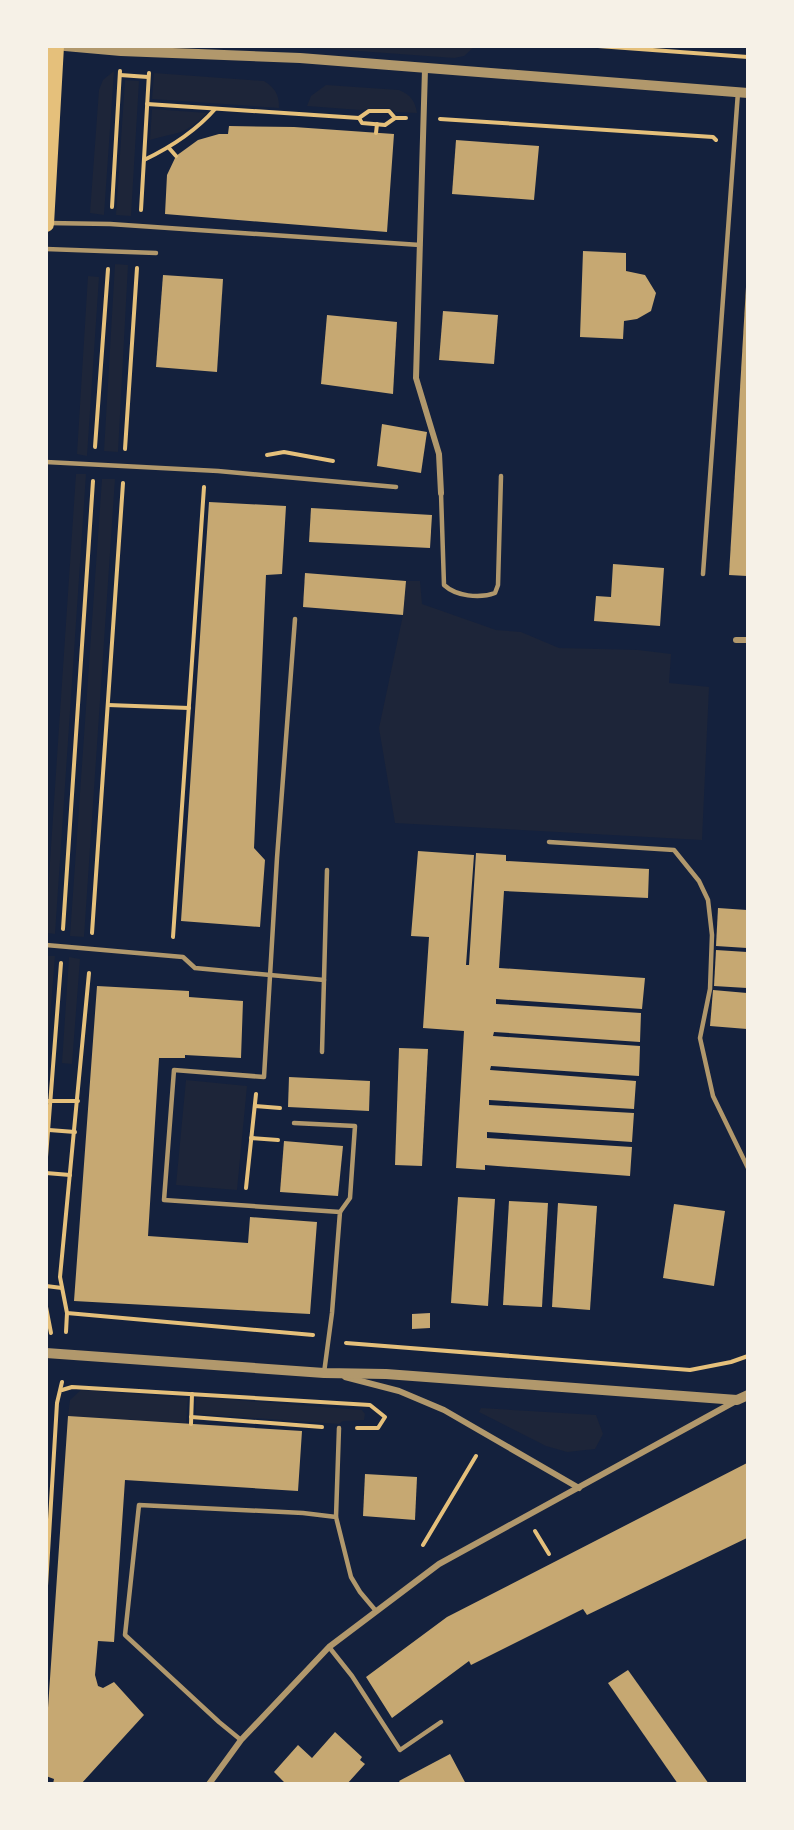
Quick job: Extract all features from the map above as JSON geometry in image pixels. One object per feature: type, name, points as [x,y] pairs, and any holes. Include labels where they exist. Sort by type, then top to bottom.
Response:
[{"type":"highway","points":[[46,224],[56,46]]},
{"type":"street","points":[[65,46],[121,51],[300,58],[743,92]]},
{"type":"street","points":[[425,69],[416,378],[439,454],[441,493]]},
{"type":"street","points":[[736,640],[747,640]]},
{"type":"street","points":[[46,1353],[328,1373],[386,1374],[737,1400]]},
{"type":"street","points":[[328,1373],[399,1391],[444,1410],[579,1488]]},
{"type":"street","points":[[209,1784],[241,1740],[329,1647],[439,1564],[747,1395]]},
{"type":"lane","points":[[703,574],[734,154],[743,92]]},
{"type":"lane","points":[[46,224],[140,225],[420,245]]},
{"type":"lane","points":[[46,249],[156,253]]},
{"type":"lane","points":[[46,462],[206,470],[396,487]]},
{"type":"lane","points":[[441,493],[444,585],[451,592],[488,596],[495,593],[498,585],[501,476]]},
{"type":"lane","points":[[295,619],[264,1077],[174,1070],[164,1200],[340,1212]]},
{"type":"lane","points":[[549,842],[674,850],[699,881],[708,900],[712,935],[710,989],[700,1038],[713,1096],[747,1168]]},
{"type":"lane","points":[[322,1052],[327,870]]},
{"type":"lane","points":[[46,945],[183,957],[195,968],[324,980]]},
{"type":"lane","points":[[294,1123],[355,1126],[350,1198],[340,1212],[328,1373]]},
{"type":"lane","points":[[339,1428],[336,1517],[351,1577],[376,1611]]},
{"type":"lane","points":[[241,1740],[125,1635],[139,1505],[303,1513],[336,1517]]},
{"type":"lane","points":[[329,1647],[352,1677],[400,1750],[441,1722]]},
{"type":"path","points":[[598,46],[747,57]]},
{"type":"path","points":[[111,224],[120,72],[148,77]]},
{"type":"path","points":[[147,104],[359,118],[369,111],[389,111],[395,118]]},
{"type":"path","points":[[144,160],[169,148],[200,126],[215,108]]},
{"type":"path","points":[[359,118],[362,123],[385,125],[395,118],[424,118],[712,136],[734,154]]},
{"type":"path","points":[[376,133],[377,124]]},
{"type":"path","points":[[169,148],[176,156]]},
{"type":"path","points":[[46,1157],[109,251]]},
{"type":"path","points":[[169,956],[173,939],[206,470]]},
{"type":"path","points":[[92,936],[123,479]]},
{"type":"path","points":[[108,705],[189,708]]},
{"type":"path","points":[[66,1332],[67,1313],[60,1277],[89,973]]},
{"type":"path","points":[[244,1207],[257,1088],[264,1077]]},
{"type":"path","points":[[49,1101],[78,1101]]},
{"type":"path","points":[[255,1106],[280,1108]]},
{"type":"path","points":[[49,1130],[75,1132]]},
{"type":"path","points":[[251,1138],[278,1140]]},
{"type":"path","points":[[46,1173],[70,1175]]},
{"type":"path","points":[[46,1286],[62,1288]]},
{"type":"path","points":[[46,1307],[51,1331]]},
{"type":"path","points":[[67,1313],[329,1336],[348,1344],[690,1370],[731,1362],[747,1356]]},
{"type":"path","points":[[46,1586],[57,1403],[62,1390],[62,1382]]},
{"type":"path","points":[[62,1390],[72,1387],[370,1406],[384,1417],[378,1428],[339,1428],[191,1417]]},
{"type":"path","points":[[191,1424],[192,1394]]},
{"type":"path","points":[[423,1545],[476,1456]]},
{"type":"shaded area","points":[[304,47],[474,47],[464,56],[454,58]]},
{"type":"shaded area","points":[[114,71],[104,215],[90,213],[99,90],[103,80]]},
{"type":"shaded area","points":[[154,73],[264,81],[276,92],[279,108],[152,99]]},
{"type":"shaded area","points":[[125,80],[139,81],[131,216],[116,215]]},
{"type":"shaded area","points":[[326,85],[399,90],[412,99],[417,113],[396,112],[389,108],[360,110],[307,106],[311,96]]},
{"type":"shaded area","points":[[152,109],[207,113],[186,130],[150,140]]},
{"type":"shaded area","points":[[115,264],[128,265],[118,452],[104,451]]},
{"type":"shaded area","points":[[88,276],[99,277],[87,456],[77,454]]},
{"type":"shaded area","points":[[76,474],[86,474],[55,934],[47,933],[47,907]]},
{"type":"shaded area","points":[[102,479],[115,479],[84,937],[70,936]]},
{"type":"shaded area","points":[[406,581],[420,581],[422,604],[496,630],[521,632],[559,648],[638,650],[671,654],[669,683],[709,687],[702,840],[395,823],[379,728],[403,615]]},
{"type":"shaded area","points":[[46,956],[55,956],[47,1056]]},
{"type":"shaded area","points":[[69,957],[80,959],[72,1064],[62,1063]]},
{"type":"shaded area","points":[[186,1080],[247,1086],[237,1190],[176,1185]]},
{"type":"shaded area","points":[[81,1390],[188,1398],[186,1423],[68,1416],[70,1400]]},
{"type":"shaded area","points":[[196,1397],[362,1410],[365,1414],[364,1420],[343,1421],[339,1424],[196,1414]]},
{"type":"shaded area","points":[[481,1408],[596,1415],[603,1434],[595,1449],[567,1452],[546,1446],[479,1412]]},
{"type":"building","points":[[229,126],[294,127],[394,134],[387,232],[165,214],[167,175],[176,156],[198,140],[228,134]]},
{"type":"building","points":[[456,140],[539,146],[534,200],[452,194]]},
{"type":"building","points":[[583,251],[626,253],[626,271],[645,275],[656,293],[651,311],[637,319],[624,321],[623,339],[580,337]]},
{"type":"building","points":[[163,275],[223,279],[217,372],[156,367]]},
{"type":"building","points":[[747,287],[747,576],[729,575]]},
{"type":"building","points":[[443,311],[498,315],[494,364],[439,360]]},
{"type":"building","points":[[327,315],[397,322],[393,394],[321,384]]},
{"type":"building","points":[[382,424],[427,432],[421,473],[377,466]]},
{"type":"building","points":[[209,502],[286,506],[282,574],[266,575],[254,848],[265,860],[260,927],[181,921]]},
{"type":"building","points":[[311,508],[432,515],[430,548],[309,542]]},
{"type":"building","points":[[613,564],[664,568],[660,626],[594,621],[596,596],[611,597]]},
{"type":"building","points":[[305,573],[406,581],[403,615],[303,607]]},
{"type":"building","points":[[418,851],[474,855],[466,965],[469,965],[476,853],[506,855],[506,861],[649,869],[648,898],[504,891],[499,968],[645,978],[642,1009],[496,999],[496,1004],[641,1013],[640,1042],[494,1032],[493,1036],[640,1046],[639,1076],[491,1066],[490,1070],[636,1081],[634,1109],[489,1100],[489,1105],[634,1113],[632,1142],[487,1132],[487,1138],[632,1147],[630,1176],[485,1165],[485,1170],[456,1168],[464,1031],[423,1028],[429,937],[411,936]]},
{"type":"building","points":[[718,908],[747,910],[747,948],[716,946]]},
{"type":"building","points":[[716,950],[747,952],[747,988],[714,986]]},
{"type":"building","points":[[97,986],[189,991],[189,997],[243,1001],[241,1058],[185,1055],[185,1058],[159,1058],[148,1236],[248,1243],[250,1217],[317,1222],[310,1314],[74,1301]]},
{"type":"building","points":[[713,990],[747,993],[747,1029],[710,1026]]},
{"type":"building","points":[[399,1048],[428,1049],[422,1166],[395,1165]]},
{"type":"building","points":[[289,1077],[370,1081],[369,1111],[288,1107]]},
{"type":"building","points":[[284,1141],[343,1146],[338,1196],[280,1192]]},
{"type":"building","points":[[458,1197],[495,1199],[488,1306],[451,1303]]},
{"type":"building","points":[[509,1201],[548,1203],[542,1307],[503,1305]]},
{"type":"building","points":[[558,1203],[597,1206],[590,1310],[552,1307]]},
{"type":"building","points":[[674,1204],[725,1211],[714,1286],[663,1278]]},
{"type":"building","points":[[430,1313],[430,1328],[412,1329],[412,1314]]},
{"type":"building","points":[[68,1416],[302,1431],[298,1491],[125,1480],[114,1642],[98,1641],[95,1675],[98,1686],[103,1688],[114,1682],[144,1715],[81,1784],[53,1784],[54,1779],[46,1776],[46,1737]]},
{"type":"building","points":[[747,1463],[747,1538],[587,1615],[583,1609],[471,1665],[469,1661],[392,1718],[366,1677],[447,1617]]},
{"type":"building","points":[[365,1474],[417,1477],[415,1520],[363,1516]]},
{"type":"building","points":[[628,1670],[709,1784],[678,1784],[608,1683]]},
{"type":"building","points":[[335,1732],[362,1757],[360,1760],[365,1764],[347,1784],[286,1784],[274,1772],[298,1745],[312,1758]]},
{"type":"building","points":[[450,1754],[466,1784],[401,1784],[399,1781]]}]
